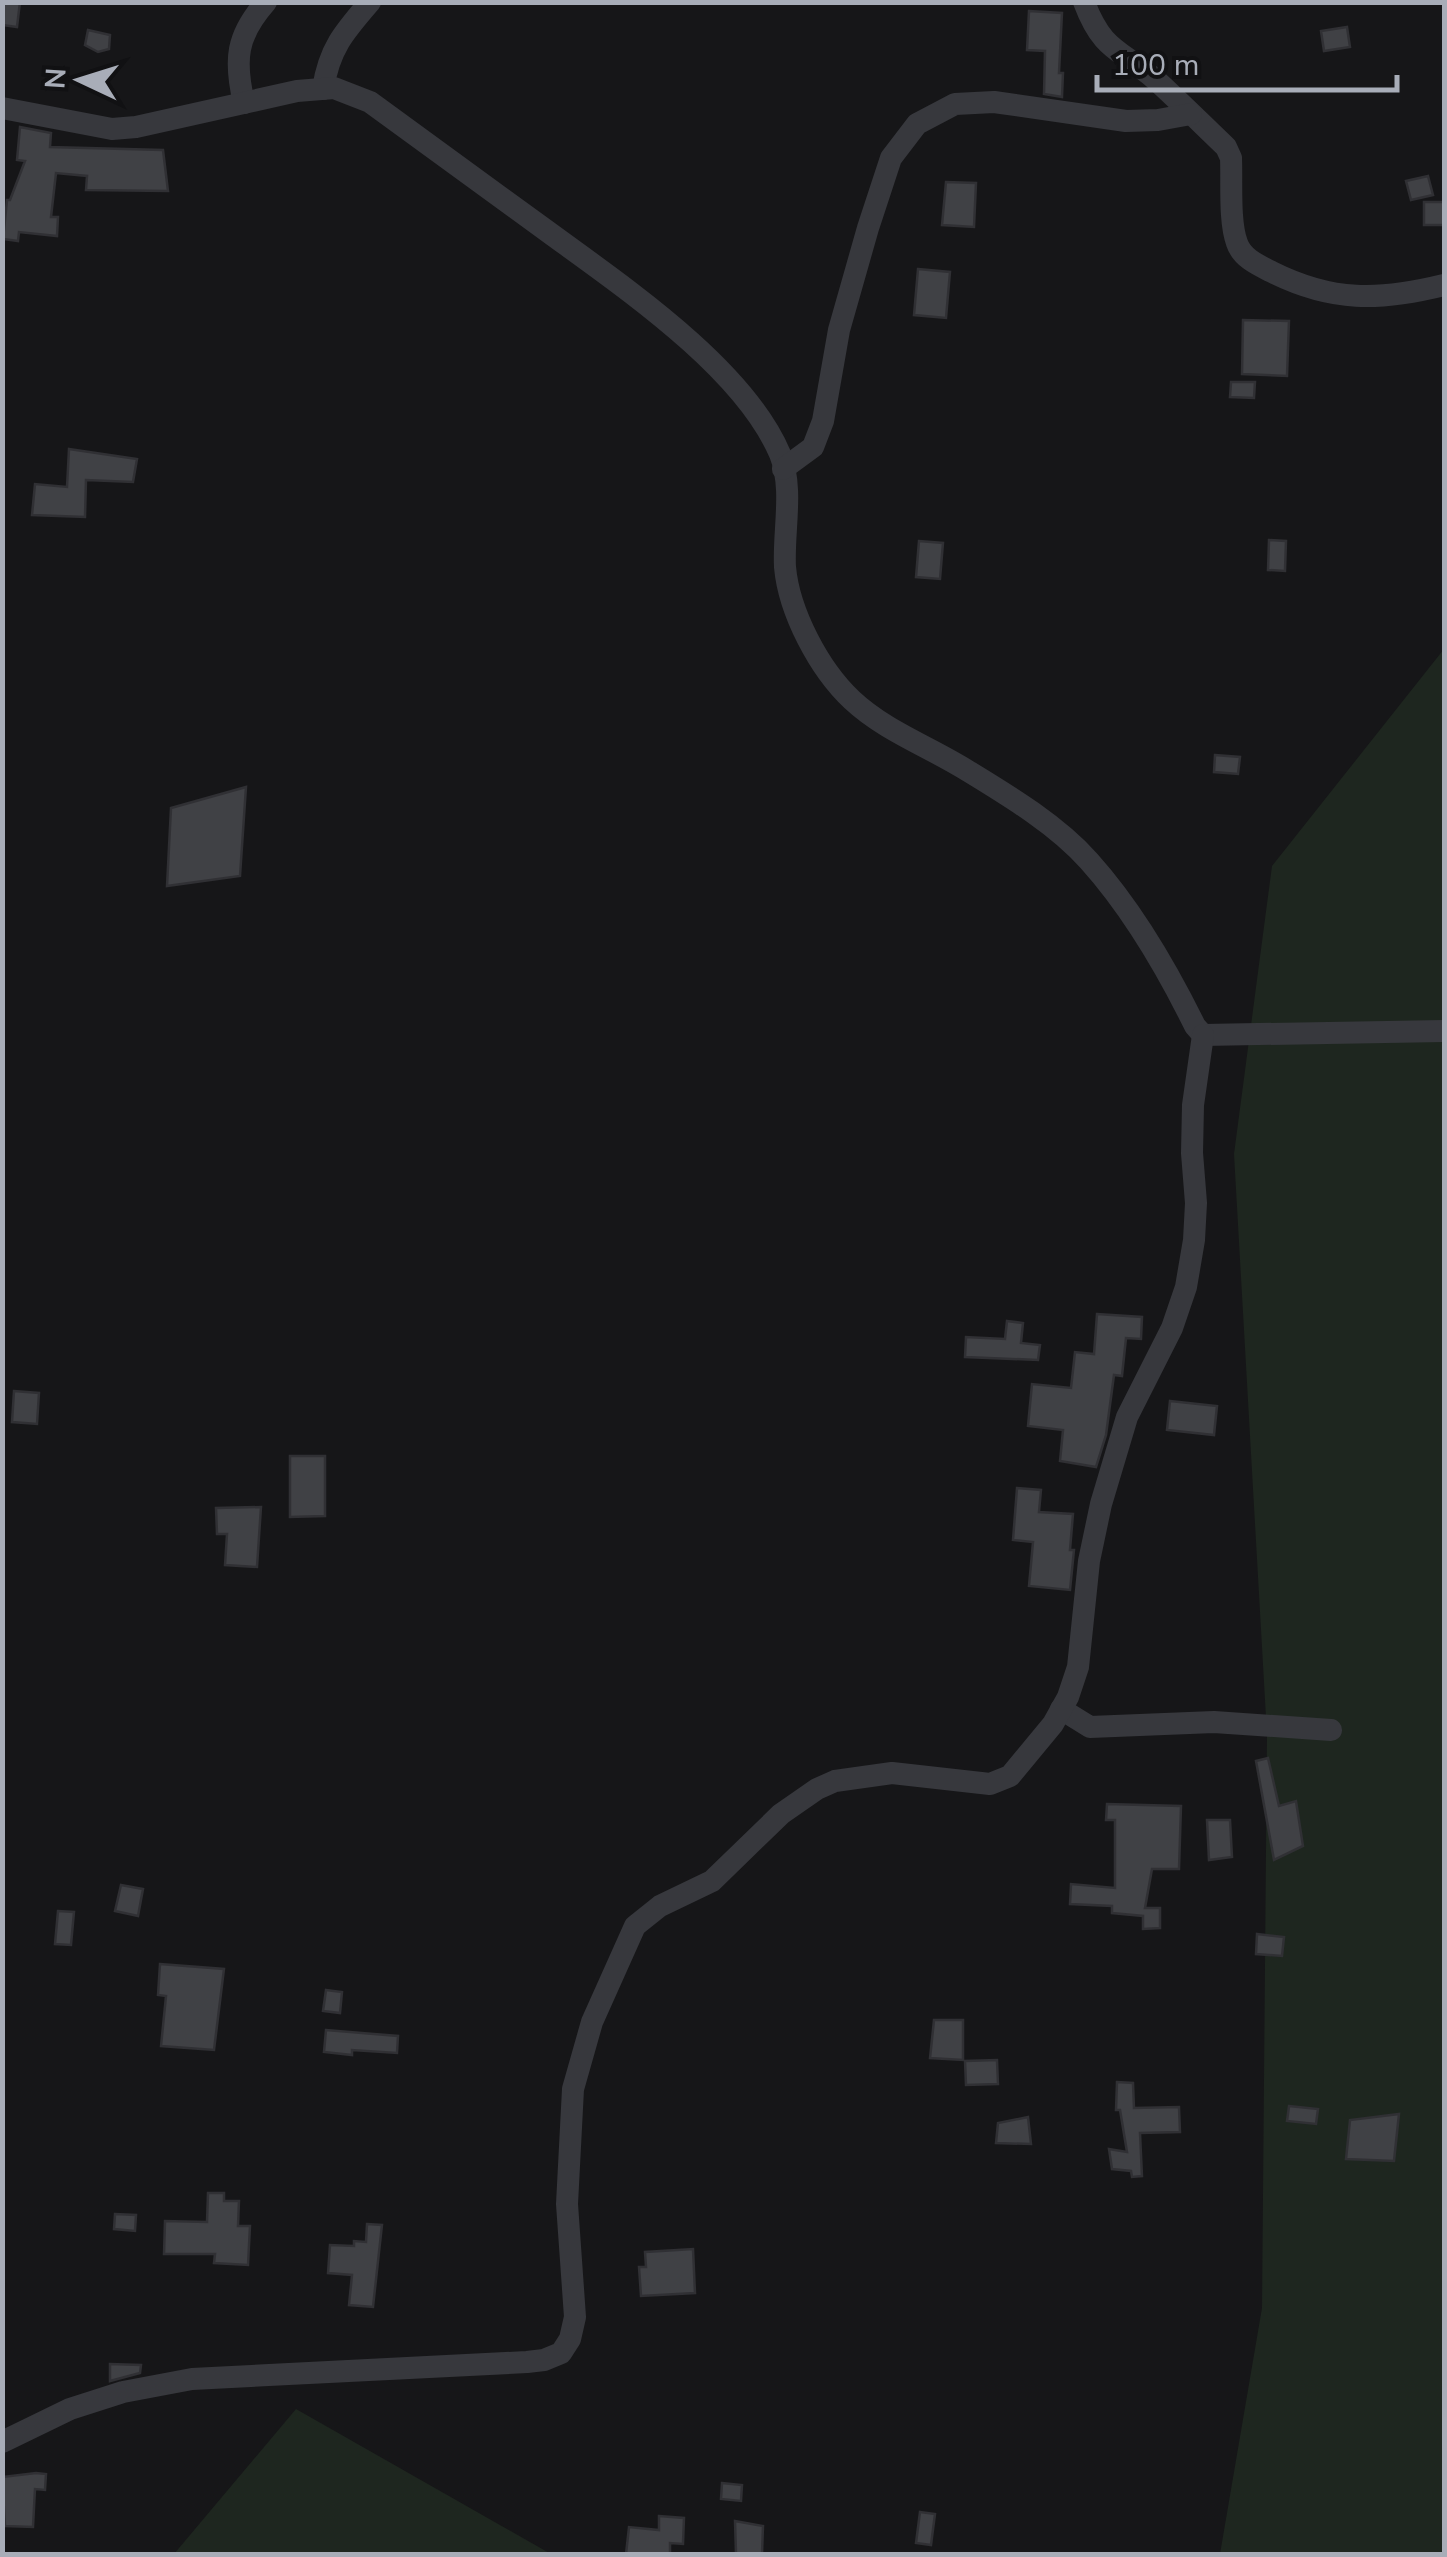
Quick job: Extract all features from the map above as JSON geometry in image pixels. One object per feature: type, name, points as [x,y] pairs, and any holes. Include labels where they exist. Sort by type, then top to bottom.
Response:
[{"type":"street","points":[[242,96],[236,59],[244,33],[266,2]]},
{"type":"street","points":[[324,88],[327,62],[338,41],[370,2]]},
{"type":"street","points":[[1084,2],[1094,28],[1106,44],[1154,78],[1226,147],[1235,240],[1256,264],[1298,285],[1352,297],[1444,285]]},
{"type":"street","points":[[2,108],[112,129],[136,127],[242,96],[324,88],[352,92],[370,102],[624,287],[690,342],[746,403],[766,428],[781,457],[787,516],[785,566],[791,598],[825,668],[852,700],[882,723],[1002,792],[1087,858],[1151,943],[1203,1035],[1444,1031]]},
{"type":"street","points":[[783,469],[813,447],[823,420],[839,330],[868,228],[891,158],[917,124],[955,104],[994,102],[1126,121],[1191,114]]},
{"type":"street","points":[[2,2442],[70,2409],[123,2392],[192,2379],[527,2362],[544,2360],[560,2352],[570,2339],[575,2317],[567,2204],[573,2089],[592,2022],[635,1926],[660,1906],[712,1880],[781,1814],[817,1790],[858,1776],[892,1774],[990,1784],[1010,1776],[1061,1709],[1078,1668],[1089,1561],[1126,1417],[1172,1328],[1186,1287],[1196,1203],[1192,1106],[1203,1035]]},
{"type":"street","points":[[1061,1709],[1090,1726],[1214,1722],[1331,1730]]},
{"type":"shaded area","points":[[1444,649],[1444,2554],[1220,2554],[1262,2308],[1267,1735],[1234,1154],[1272,866]]},
{"type":"shaded area","points":[[296,2409],[551,2554],[174,2554]]},
{"type":"building","points":[[2,2],[20,2],[17,27],[2,25]]},
{"type":"building","points":[[1029,11],[1062,13],[1062,97],[1044,94],[1045,51],[1027,50]]},
{"type":"building","points":[[1347,27],[1350,47],[1324,51],[1321,31]]},
{"type":"building","points":[[88,30],[110,35],[109,49],[98,52],[85,45]]},
{"type":"building","points":[[20,127],[51,133],[50,147],[163,150],[168,191],[86,190],[87,176],[56,173],[51,217],[58,217],[57,236],[19,232],[18,241],[3,239],[7,200],[25,161],[17,160]]},
{"type":"building","points":[[1428,176],[1433,195],[1411,200],[1406,181]]},
{"type":"building","points":[[946,182],[976,183],[974,227],[942,225]]},
{"type":"building","points":[[1424,202],[1444,202],[1444,225],[1424,225]]},
{"type":"building","points":[[918,269],[950,272],[946,318],[914,315]]},
{"type":"building","points":[[1243,320],[1289,321],[1287,376],[1242,374]]},
{"type":"building","points":[[1231,382],[1255,382],[1254,398],[1230,397]]},
{"type":"building","points":[[69,449],[137,459],[133,482],[86,480],[85,517],[32,515],[35,484],[67,487]]},
{"type":"building","points":[[1269,540],[1286,541],[1285,571],[1268,570]]},
{"type":"building","points":[[919,541],[943,543],[940,579],[916,577]]},
{"type":"building","points":[[1215,755],[1240,757],[1238,774],[1214,772]]},
{"type":"building","points":[[246,787],[240,876],[167,886],[171,808]]},
{"type":"building","points":[[1097,1314],[1142,1317],[1141,1339],[1126,1338],[1122,1376],[1114,1375],[1106,1435],[1096,1467],[1060,1461],[1063,1430],[1028,1426],[1032,1384],[1071,1388],[1075,1352],[1094,1354]]},
{"type":"building","points":[[1007,1321],[1023,1323],[1021,1343],[1040,1345],[1038,1360],[965,1357],[966,1337],[1005,1339]]},
{"type":"building","points":[[14,1391],[39,1393],[37,1424],[12,1422]]},
{"type":"building","points":[[1170,1401],[1217,1406],[1214,1435],[1167,1430]]},
{"type":"building","points":[[290,1456],[325,1456],[325,1516],[290,1517]]},
{"type":"building","points":[[1017,1488],[1041,1490],[1039,1512],[1073,1514],[1070,1590],[1029,1586],[1033,1542],[1013,1540]]},
{"type":"building","points":[[261,1507],[257,1567],[225,1565],[227,1534],[217,1534],[216,1508]]},
{"type":"building","points":[[1268,1758],[1279,1806],[1296,1801],[1303,1846],[1274,1860],[1256,1761]]},
{"type":"building","points":[[1107,1804],[1181,1806],[1179,1869],[1152,1869],[1145,1908],[1160,1908],[1160,1928],[1143,1929],[1143,1916],[1112,1913],[1112,1906],[1070,1904],[1071,1884],[1115,1888],[1115,1820],[1106,1820]]},
{"type":"building","points":[[1207,1820],[1230,1820],[1232,1857],[1209,1860]]},
{"type":"building","points":[[121,1885],[143,1889],[138,1916],[115,1911]]},
{"type":"building","points":[[58,1911],[74,1912],[71,1945],[55,1944]]},
{"type":"building","points":[[1257,1934],[1284,1937],[1282,1956],[1256,1954]]},
{"type":"building","points":[[160,1964],[224,1969],[214,2050],[161,2046],[166,1996],[158,1995]]},
{"type":"building","points":[[326,1990],[342,1992],[340,2013],[323,2011]]},
{"type":"building","points":[[934,2020],[963,2020],[963,2060],[930,2058]]},
{"type":"building","points":[[326,2030],[398,2036],[397,2053],[324,2052]]},
{"type":"building","points":[[997,2060],[998,2084],[966,2085],[965,2061]]},
{"type":"building","points":[[1117,2082],[1133,2083],[1134,2108],[1179,2107],[1180,2132],[1140,2133],[1142,2176],[1132,2177],[1131,2171],[1112,2169],[1109,2149],[1127,2152],[1120,2110],[1116,2110]]},
{"type":"building","points":[[1289,2106],[1318,2109],[1316,2124],[1287,2121]]},
{"type":"building","points":[[1399,2114],[1394,2161],[1346,2159],[1350,2120]]},
{"type":"building","points":[[1028,2117],[1031,2144],[996,2143],[998,2123]]},
{"type":"building","points":[[208,2193],[224,2193],[224,2201],[239,2201],[238,2226],[250,2226],[248,2265],[214,2263],[215,2254],[164,2254],[165,2221],[207,2222]]},
{"type":"building","points":[[115,2214],[136,2215],[135,2231],[114,2229]]},
{"type":"building","points":[[367,2224],[382,2225],[373,2307],[349,2305],[352,2275],[328,2273],[330,2245],[366,2242]]},
{"type":"building","points":[[693,2249],[695,2293],[641,2296],[639,2267],[646,2267],[645,2252]]},
{"type":"building","points":[[110,2364],[141,2365],[140,2373],[110,2381]]},
{"type":"building","points":[[46,2474],[45,2490],[35,2489],[33,2527],[5,2526],[2,2477]]},
{"type":"building","points":[[722,2483],[742,2485],[741,2501],[721,2499]]},
{"type":"building","points":[[920,2512],[935,2514],[931,2545],[916,2543]]},
{"type":"building","points":[[659,2516],[684,2518],[683,2544],[670,2543],[670,2554],[626,2554],[629,2527],[659,2530]]},
{"type":"building","points":[[735,2521],[763,2526],[762,2554],[736,2554]]}]
